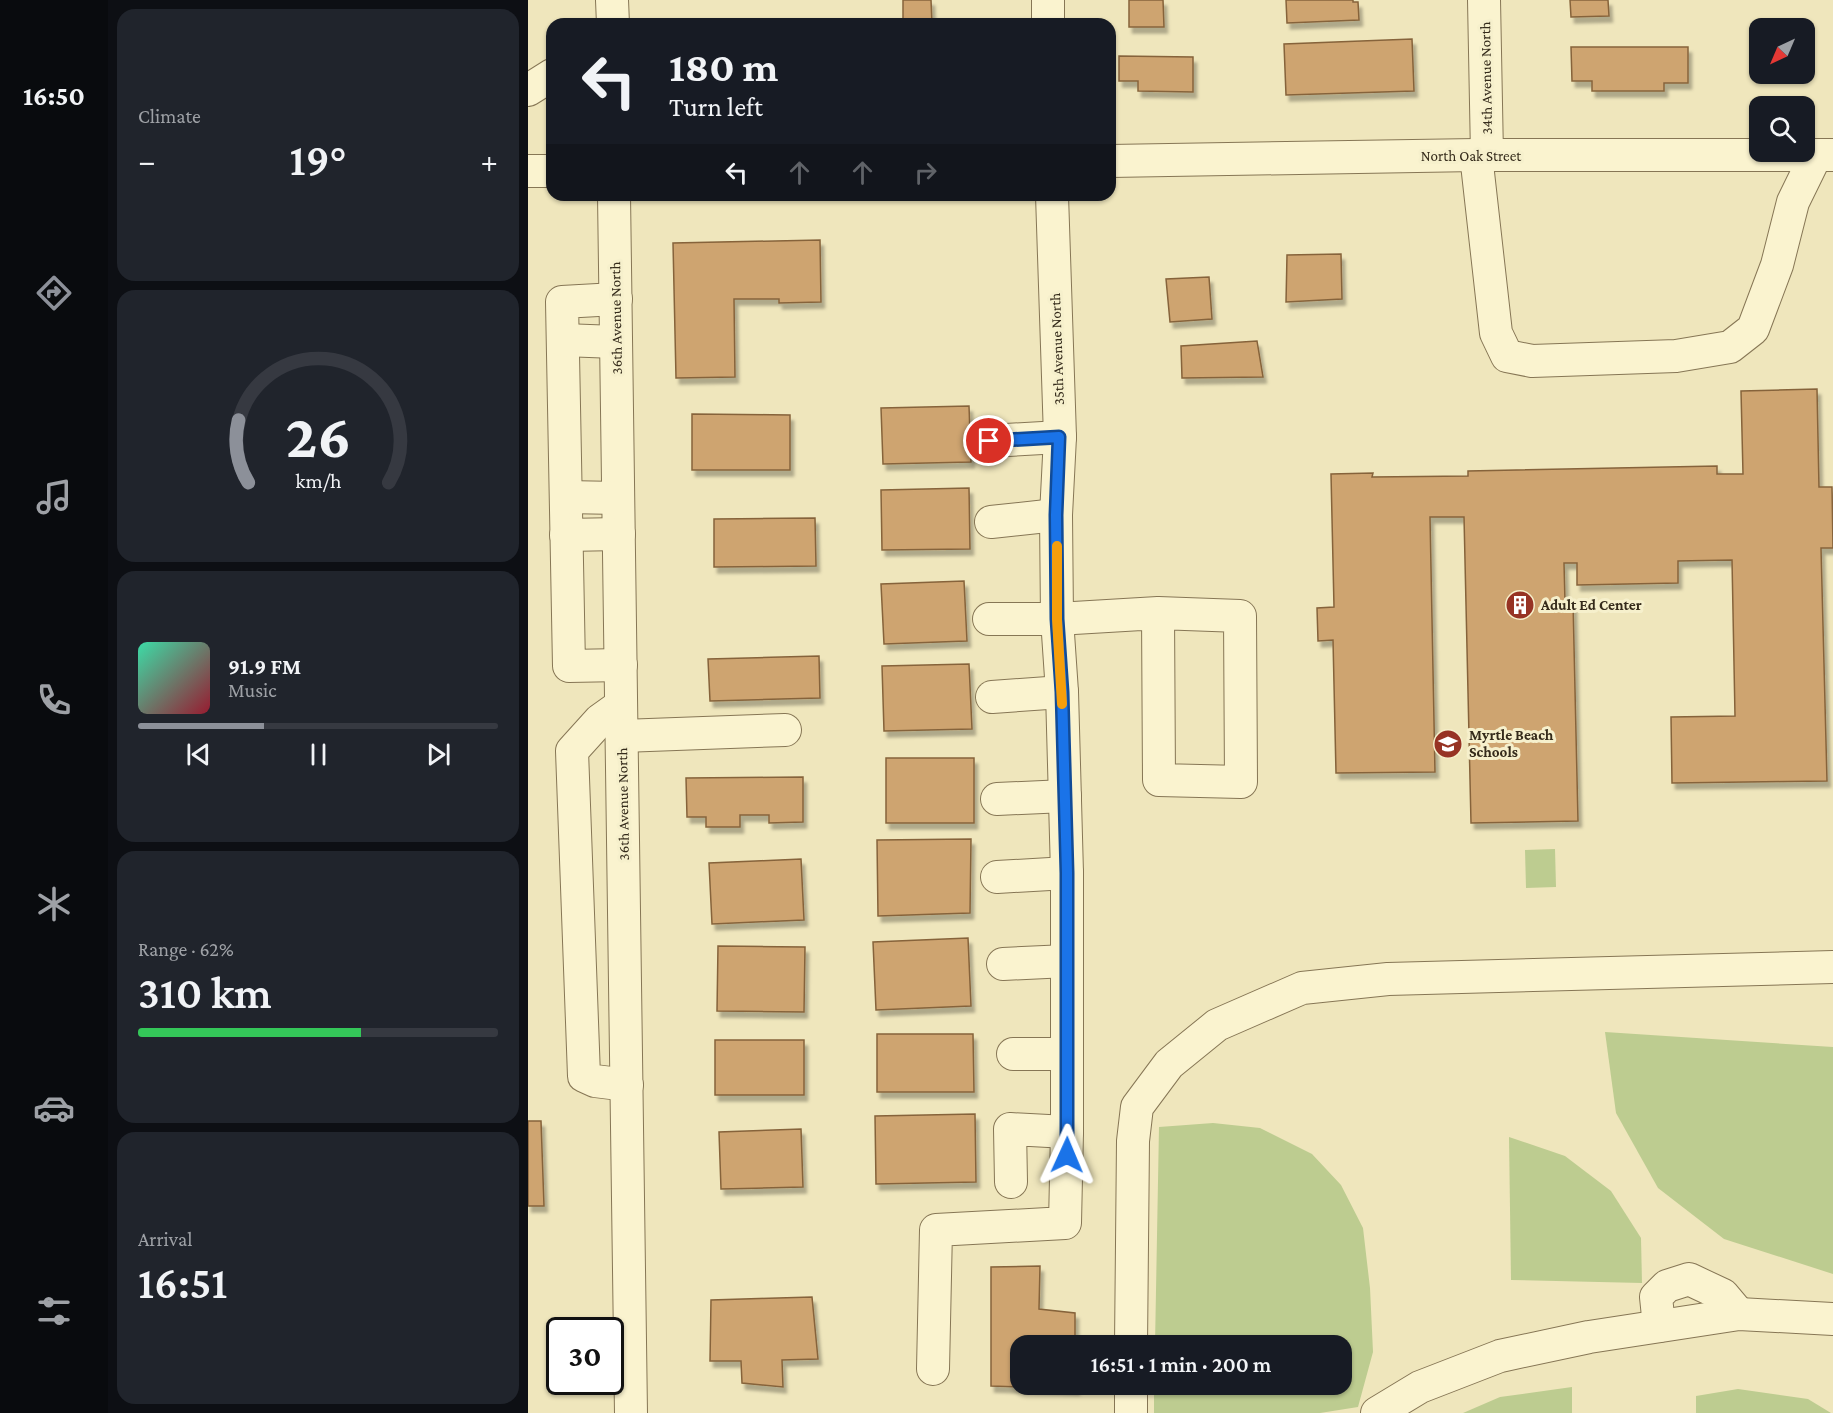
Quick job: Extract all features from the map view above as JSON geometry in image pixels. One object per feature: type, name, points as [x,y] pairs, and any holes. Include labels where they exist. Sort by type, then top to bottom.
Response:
[{"type":"street","points":[[612,0],[613,18]]},
{"type":"street","points":[[1048,0],[1048,18]]},
{"type":"street","name":"34th Avenue North","points":[[1484,0],[1482,155],[1496,333],[1507,356],[1532,361],[1676,356],[1730,347],[1753,329],[1777,265],[1793,202],[1824,155]]},
{"type":"street","points":[[528,90],[546,79]]},
{"type":"street","name":"North Oak Street","points":[[1116,161],[1482,155],[1824,155]]},
{"type":"street","points":[[528,171],[546,171]]},
{"type":"street","name":"36th Avenue North","points":[[614,201],[631,1413]]},
{"type":"street","name":"35th Avenue North","points":[[933,1369],[936,1230],[1065,1223],[1067,873],[1062,692],[1057,619],[1056,515],[1059,437],[1052,201]]},
{"type":"street","points":[[616,299],[562,302],[569,666],[621,665]]},
{"type":"street","points":[[563,340],[616,342]]},
{"type":"street","points":[[989,441],[1059,437]]},
{"type":"street","points":[[566,497],[618,498]]},
{"type":"street","points":[[991,522],[1056,515]]},
{"type":"street","points":[[567,535],[619,534]]},
{"type":"street","points":[[989,619],[1057,619],[1158,613],[1240,616],[1241,782],[1159,780],[1158,613]]},
{"type":"street","points":[[992,697],[1062,692]]},
{"type":"street","points":[[621,705],[600,720],[572,751],[584,1076],[595,1082],[627,1085]]},
{"type":"street","points":[[622,736],[785,730]]},
{"type":"street","points":[[997,799],[1065,796]]},
{"type":"street","points":[[997,877],[1067,873]]},
{"type":"street","points":[[578,894],[624,892]]},
{"type":"street","points":[[579,925],[624,925]]},
{"type":"street","points":[[1003,964],[1067,961]]},
{"type":"street","points":[[1131,1335],[1133,1141],[1137,1107],[1169,1064],[1217,1025],[1302,988],[1388,979],[1833,967]]},
{"type":"street","points":[[1013,1054],[1067,1054]]},
{"type":"street","points":[[1011,1182],[1010,1129],[1067,1132]]},
{"type":"street","points":[[1659,1326],[1656,1297],[1666,1286],[1689,1279],[1723,1294],[1739,1314]]},
{"type":"street","points":[[1377,1413],[1420,1387],[1500,1356],[1589,1338],[1739,1314],[1833,1319]]},
{"type":"street","points":[[1131,1395],[1131,1413]]},
{"type":"green space","points":[[1555,849],[1556,887],[1526,888],[1525,850]]},
{"type":"green space","points":[[1605,1032],[1833,1047],[1833,1274],[1724,1239],[1658,1188],[1616,1113]]},
{"type":"green space","points":[[1213,1123],[1260,1128],[1312,1154],[1341,1185],[1363,1228],[1370,1288],[1373,1352],[1358,1407],[1320,1413],[1154,1413],[1154,1395],[1352,1395],[1352,1335],[1155,1335],[1159,1127]]},
{"type":"green space","points":[[1509,1137],[1565,1156],[1611,1191],[1641,1238],[1642,1283],[1511,1280]]},
{"type":"green space","points":[[1572,1387],[1572,1413],[1463,1413],[1500,1397]]},
{"type":"green space","points":[[1738,1389],[1808,1399],[1831,1413],[1696,1413],[1696,1396]]},
{"type":"building","points":[[903,0],[931,0],[932,18],[903,18]]},
{"type":"building","points":[[1129,0],[1163,0],[1164,27],[1129,27]]},
{"type":"building","points":[[1286,0],[1353,0],[1353,2],[1358,2],[1359,20],[1287,23]]},
{"type":"building","points":[[1570,0],[1608,0],[1609,16],[1571,17]]},
{"type":"building","points":[[1412,39],[1414,91],[1286,95],[1284,44]]},
{"type":"building","points":[[1571,47],[1688,47],[1688,83],[1664,83],[1664,91],[1592,91],[1592,81],[1572,81]]},
{"type":"building","points":[[1119,56],[1193,57],[1193,92],[1138,91],[1138,81],[1119,81]]},
{"type":"building","points":[[820,240],[821,302],[779,303],[779,299],[734,299],[735,377],[676,378],[673,243]]},
{"type":"building","points":[[1341,254],[1342,299],[1286,302],[1287,255]]},
{"type":"building","points":[[1209,277],[1212,319],[1170,322],[1166,279]]},
{"type":"building","points":[[1257,341],[1263,377],[1182,378],[1181,346]]},
{"type":"building","name":"Adult Ed Center","points":[[1817,389],[1819,487],[1832,487],[1833,548],[1821,548],[1827,781],[1672,783],[1671,717],[1735,716],[1732,560],[1678,561],[1678,583],[1577,585],[1577,563],[1564,563],[1565,602],[1573,602],[1578,821],[1471,823],[1464,517],[1430,517],[1435,772],[1336,773],[1333,640],[1318,641],[1317,608],[1334,607],[1331,474],[1373,473],[1372,477],[1468,476],[1468,471],[1717,466],[1717,474],[1743,474],[1741,391]]},
{"type":"building","points":[[969,406],[971,462],[883,464],[881,408]]},
{"type":"building","points":[[692,414],[790,415],[790,470],[692,470]]},
{"type":"building","points":[[969,488],[970,549],[882,550],[881,490]]},
{"type":"building","points":[[815,518],[816,566],[714,567],[714,519]]},
{"type":"building","points":[[964,581],[967,641],[884,644],[881,584]]},
{"type":"building","points":[[819,656],[820,698],[710,701],[708,659]]},
{"type":"building","points":[[969,664],[972,729],[884,731],[882,666]]},
{"type":"building","points":[[886,758],[974,758],[974,823],[886,823]]},
{"type":"building","points":[[803,777],[803,822],[769,823],[769,815],[740,815],[740,827],[706,827],[706,817],[687,817],[686,778]]},
{"type":"building","points":[[971,839],[970,913],[878,916],[877,840]]},
{"type":"building","points":[[801,859],[804,920],[712,924],[709,863]]},
{"type":"building","points":[[968,938],[971,1006],[876,1010],[873,942]]},
{"type":"building","points":[[718,946],[805,947],[804,1012],[717,1011]]},
{"type":"building","points":[[877,1034],[973,1034],[974,1092],[877,1092]]},
{"type":"building","points":[[715,1040],[804,1040],[804,1095],[715,1095]]},
{"type":"building","points":[[975,1114],[976,1182],[876,1184],[875,1116]]},
{"type":"building","points":[[528,1121],[541,1121],[544,1206],[528,1206]]},
{"type":"building","points":[[801,1129],[803,1187],[721,1189],[719,1132]]},
{"type":"building","points":[[1040,1266],[1039,1309],[1075,1313],[1075,1335],[1010,1335],[1010,1387],[991,1386],[991,1267]]},
{"type":"building","points":[[812,1297],[818,1359],[782,1360],[783,1387],[742,1383],[741,1361],[710,1361],[711,1300]]},
{"type":"slow traffic","points":[[1057,546],[1057,619],[1062,704]]},
{"type":"place","name":"Adult Ed Center","points":[[1520,605]]},
{"type":"place","name":"Myrtle Beach Schools","points":[[1448,744]]},
{"type":"route","points":[[989,441],[1059,437],[1056,515],[1057,619],[1062,692],[1067,873],[1067,1155]]}]
